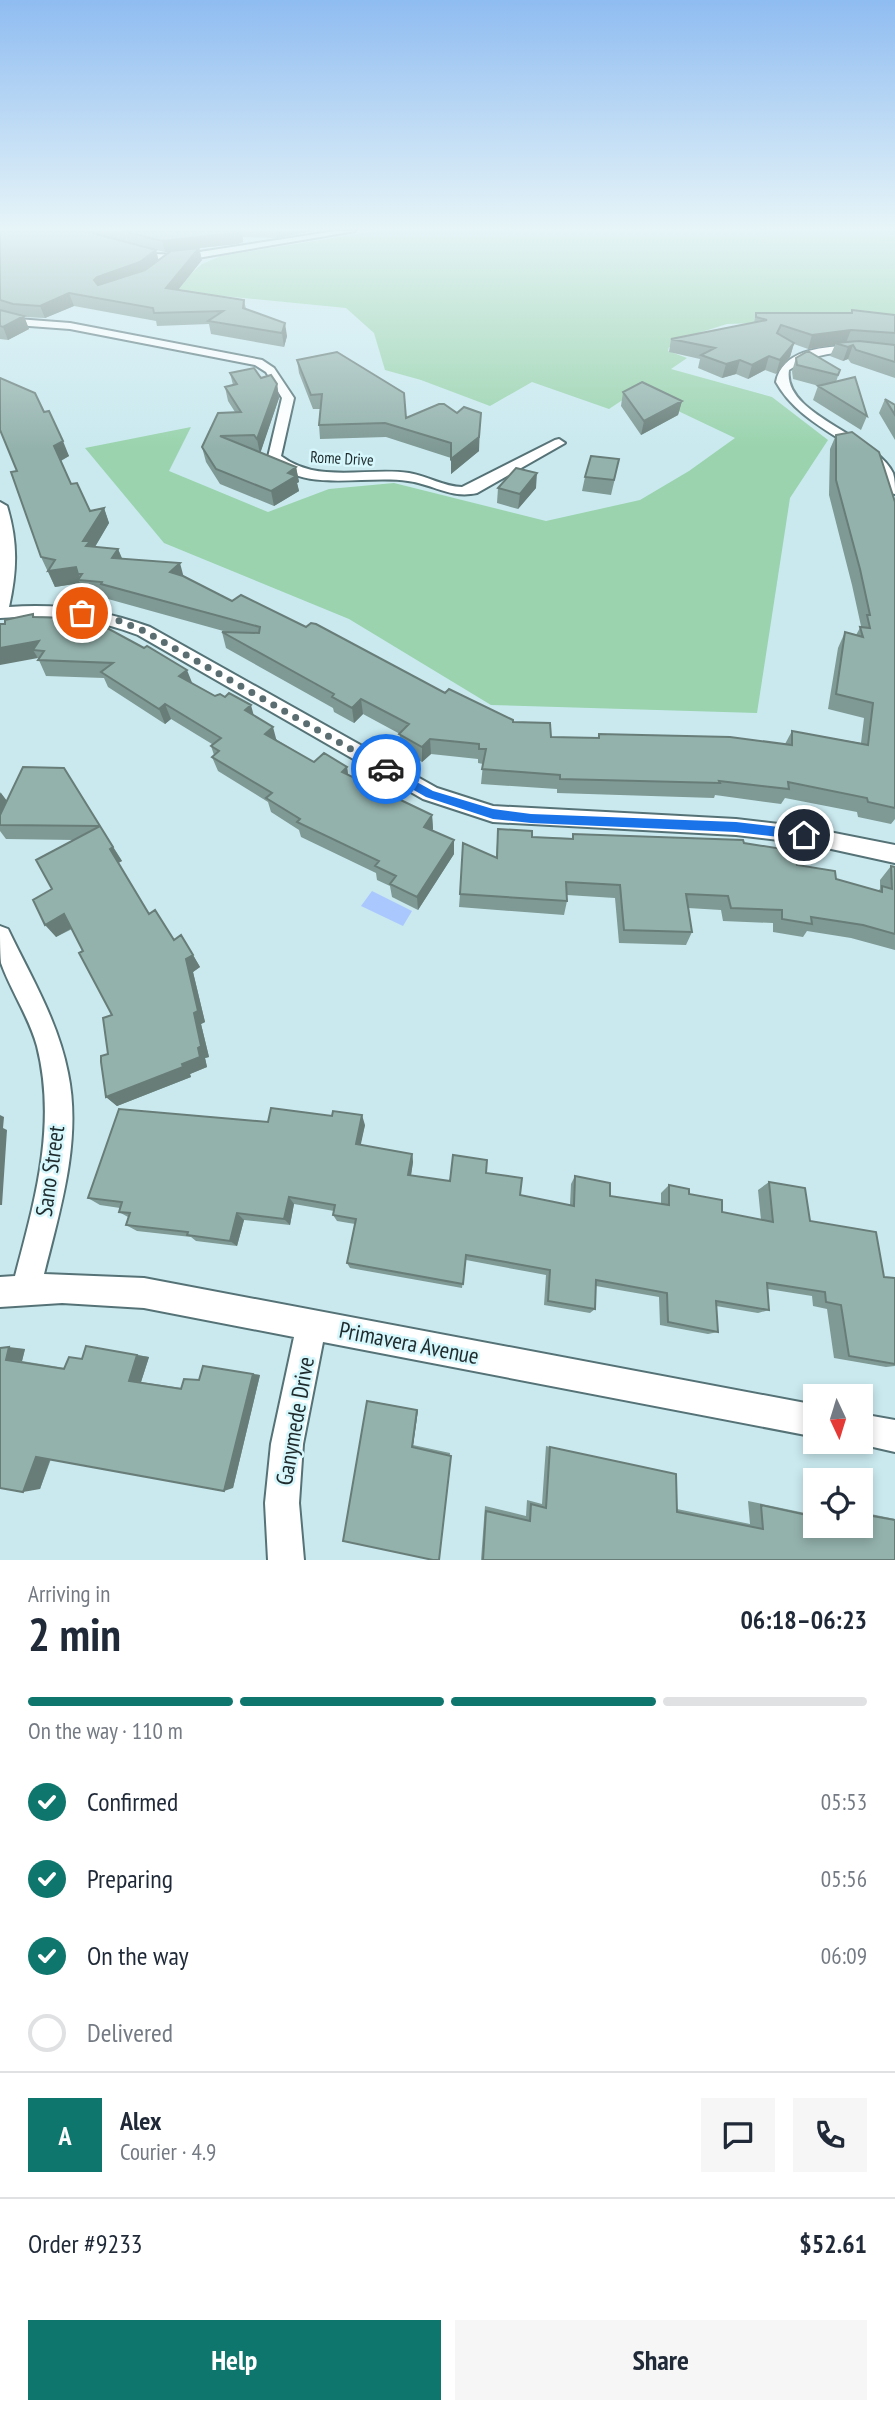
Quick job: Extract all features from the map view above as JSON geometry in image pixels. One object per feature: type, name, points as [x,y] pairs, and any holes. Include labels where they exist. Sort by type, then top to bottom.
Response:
[{"type":"street","name":"Rome Drive","points":[[0,316],[16,322],[70,326],[258,362],[270,370],[288,398],[274,457],[282,465],[302,472],[411,477],[457,493],[472,490],[559,443]]},
{"type":"street","points":[[895,353],[868,349],[824,351],[804,355],[782,368],[779,378],[782,389],[793,402],[872,455],[886,470],[895,490]]},
{"type":"street","points":[[0,506],[10,538],[12,559],[0,613],[68,611],[96,615],[132,626],[430,794],[464,807],[493,814],[736,827],[804,835],[895,854]]},
{"type":"street","name":"Sano Street","points":[[0,936],[48,1043],[57,1083],[58,1140],[49,1194],[13,1291]]},
{"type":"street","name":"Primavera Avenue","points":[[13,1291],[62,1288],[144,1293],[803,1418]]},
{"type":"street","name":"Ganymede Drive","points":[[286,1560],[282,1503],[287,1444],[312,1324]]},
{"type":"street","points":[[873,1432],[895,1436]]},
{"type":"green space","points":[[303,304],[895,304],[895,318],[727,324],[692,335],[687,345],[669,347],[668,351],[687,358],[671,369],[772,397],[828,440],[790,498],[757,713],[491,705],[349,619],[164,543],[85,448],[191,427],[169,471],[268,512],[329,489],[394,483],[546,521],[640,500],[689,471],[735,438],[636,391],[609,409],[532,382],[490,406],[421,380],[385,370],[374,333],[346,308]]},
{"type":"water","points":[[372,891],[412,911],[403,926],[361,906]]},
{"type":"building","points":[[12,304],[45,304],[40,306]]},
{"type":"building","points":[[129,304],[244,304],[243,308],[285,323],[282,333],[208,321],[223,311],[154,313],[153,308]]},
{"type":"building","points":[[0,310],[24,316],[3,327],[0,326]]},
{"type":"building","points":[[852,310],[895,315],[895,333],[851,330],[812,335],[781,325],[777,333],[794,343],[780,360],[769,356],[752,365],[740,360],[726,364],[701,355],[715,348],[671,339],[767,320],[756,317],[756,313],[852,313]]},
{"type":"building","points":[[859,341],[895,345],[895,362],[856,350],[853,345],[848,347],[835,343]]},
{"type":"building","points":[[808,351],[840,370],[838,375],[797,365],[796,358]]},
{"type":"building","points":[[337,352],[404,393],[406,418],[439,404],[444,404],[457,413],[464,407],[481,413],[479,437],[451,459],[451,443],[385,423],[319,425],[322,394],[311,395],[297,360]]},
{"type":"building","points":[[254,368],[261,378],[271,375],[277,384],[257,439],[254,435],[220,436],[296,467],[288,473],[296,476],[271,491],[216,469],[202,447],[218,413],[241,412],[225,387],[237,384],[230,373]]},
{"type":"building","points":[[855,377],[867,416],[818,386]]},
{"type":"building","points":[[0,378],[35,393],[44,412],[49,411],[63,441],[54,446],[71,484],[77,483],[90,511],[104,508],[83,541],[90,541],[86,546],[118,549],[112,558],[180,563],[170,572],[232,601],[241,595],[306,627],[311,623],[316,624],[445,693],[449,689],[513,722],[550,723],[551,737],[599,738],[599,734],[730,737],[792,745],[792,731],[868,745],[873,703],[836,694],[845,632],[863,637],[860,627],[870,628],[867,615],[870,615],[860,569],[836,480],[836,435],[852,432],[879,452],[895,502],[895,808],[868,802],[867,798],[788,782],[789,789],[719,781],[720,783],[560,779],[560,775],[482,769],[486,749],[479,749],[479,744],[430,739],[422,747],[399,734],[409,724],[361,699],[352,708],[332,697],[334,694],[222,632],[259,633],[260,627],[101,584],[102,582],[78,580],[82,574],[78,574],[76,567],[48,571],[55,560],[41,557],[11,472],[17,471],[0,430]]},
{"type":"building","points":[[642,382],[682,401],[644,421],[623,392]]},
{"type":"building","points":[[885,399],[895,405],[895,415]]},
{"type":"building","points":[[591,456],[619,459],[614,480],[585,477]]},
{"type":"building","points":[[516,468],[537,473],[520,494],[498,488]]},
{"type":"building","points":[[33,614],[33,617],[106,619],[106,628],[102,628],[109,629],[144,648],[147,646],[187,670],[179,676],[215,696],[220,694],[225,697],[229,693],[251,705],[245,710],[273,727],[265,734],[314,762],[324,753],[347,767],[342,772],[432,815],[424,827],[454,840],[417,897],[390,884],[396,876],[375,866],[379,861],[297,822],[300,819],[266,798],[272,793],[212,757],[219,751],[211,746],[221,738],[165,704],[159,709],[101,672],[113,663],[38,660],[44,651],[33,650],[39,641],[0,648],[0,624],[5,624],[5,620]]},
{"type":"building","points":[[23,767],[64,768],[100,826],[0,825],[0,815]]},
{"type":"building","points":[[100,826],[113,847],[110,849],[149,914],[155,910],[174,940],[181,935],[193,955],[186,959],[198,1011],[194,1013],[201,1046],[198,1048],[200,1057],[182,1064],[183,1067],[106,1097],[101,1062],[101,1056],[108,1054],[103,1018],[112,1015],[79,953],[83,951],[64,914],[45,925],[33,900],[52,889],[36,860]]},
{"type":"building","points":[[498,829],[532,831],[532,837],[573,839],[573,834],[743,840],[744,843],[795,851],[797,865],[835,871],[836,879],[882,892],[882,886],[892,889],[891,866],[895,867],[895,934],[863,925],[811,917],[812,924],[782,919],[782,910],[731,908],[728,896],[686,894],[692,932],[624,930],[620,885],[566,882],[567,901],[460,894],[463,843],[497,858]]},
{"type":"building","points":[[271,1108],[332,1116],[333,1111],[362,1115],[356,1144],[412,1154],[408,1175],[450,1181],[453,1155],[487,1160],[486,1173],[522,1178],[520,1195],[574,1206],[575,1176],[610,1183],[610,1196],[669,1205],[669,1185],[689,1189],[689,1194],[722,1200],[722,1212],[773,1222],[769,1182],[805,1188],[810,1221],[876,1232],[884,1277],[895,1278],[895,1364],[849,1356],[841,1305],[826,1302],[825,1292],[767,1283],[769,1310],[716,1301],[718,1332],[668,1322],[667,1293],[596,1280],[595,1309],[548,1301],[550,1270],[466,1255],[463,1284],[347,1263],[356,1219],[333,1215],[335,1205],[289,1197],[284,1219],[237,1213],[230,1241],[187,1235],[188,1232],[126,1225],[130,1213],[119,1212],[122,1202],[88,1198],[119,1109],[268,1122]]},
{"type":"building","points":[[86,1346],[137,1355],[129,1381],[181,1389],[184,1379],[199,1380],[203,1366],[253,1374],[224,1491],[36,1457],[23,1492],[0,1488],[0,1348],[9,1347],[6,1360],[64,1369],[69,1357],[82,1359]]},
{"type":"building","points":[[367,1401],[417,1410],[412,1447],[451,1456],[439,1560],[343,1541]]},
{"type":"building","points":[[550,1447],[676,1474],[677,1512],[763,1529],[761,1505],[803,1514],[803,1538],[873,1538],[873,1516],[895,1520],[895,1560],[483,1560],[486,1511],[530,1521],[531,1504],[546,1508]]},
{"type":"way so far","points":[[82,613],[120,621],[144,631],[386,769]]},
{"type":"route","points":[[386,769],[430,794],[464,807],[493,814],[736,827],[804,835]]}]
